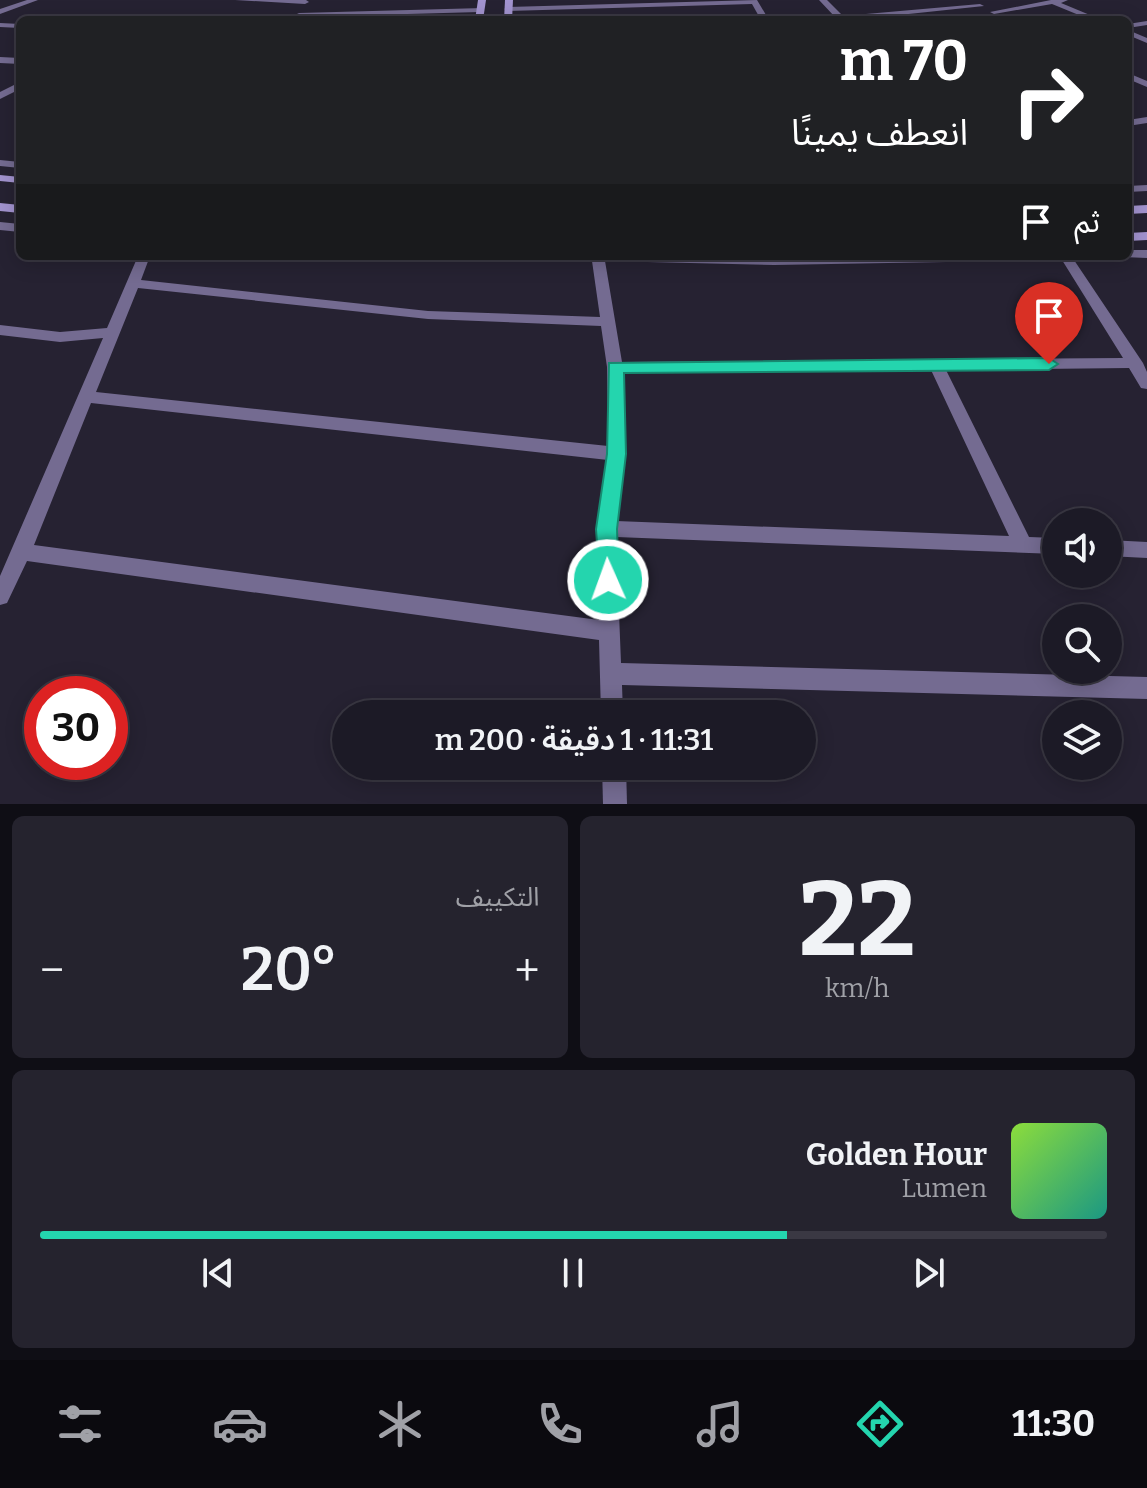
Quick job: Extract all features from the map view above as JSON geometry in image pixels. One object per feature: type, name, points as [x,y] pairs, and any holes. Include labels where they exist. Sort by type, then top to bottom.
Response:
[{"type":"main road","points":[[479,16],[482,0]]},
{"type":"street","points":[[0,12],[34,0]]},
{"type":"street","points":[[239,0],[306,1]]},
{"type":"street","points":[[823,0],[838,16]]},
{"type":"street","points":[[967,0],[1002,16]]},
{"type":"street","points":[[994,12],[1064,0]]},
{"type":"street","points":[[508,5],[754,1]]},
{"type":"street","points":[[1053,2],[1088,16]]},
{"type":"street","points":[[900,6],[910,12]]},
{"type":"street","points":[[872,16],[980,6]]},
{"type":"street","points":[[343,16],[480,10]]},
{"type":"street","points":[[0,596],[22,552],[142,260]]},
{"type":"street","points":[[598,260],[615,367],[617,454],[606,529],[612,700]]},
{"type":"street","points":[[715,260],[847,260]]},
{"type":"street","points":[[1068,260],[1147,384]]},
{"type":"street","points":[[133,283],[428,315],[607,322]]},
{"type":"street","points":[[0,330],[60,337],[112,332]]},
{"type":"street","points":[[615,367],[1135,363]]},
{"type":"street","points":[[936,365],[1023,545]]},
{"type":"street","points":[[86,397],[617,454]]},
{"type":"street","points":[[606,529],[1042,546]]},
{"type":"street","points":[[1122,549],[1147,550]]},
{"type":"street","points":[[22,552],[609,631]]},
{"type":"street","points":[[611,674],[1147,688]]},
{"type":"street","points":[[614,780],[615,804]]},
{"type":"route","points":[[608,580],[606,529],[617,454],[615,367],[1049,364]]}]
